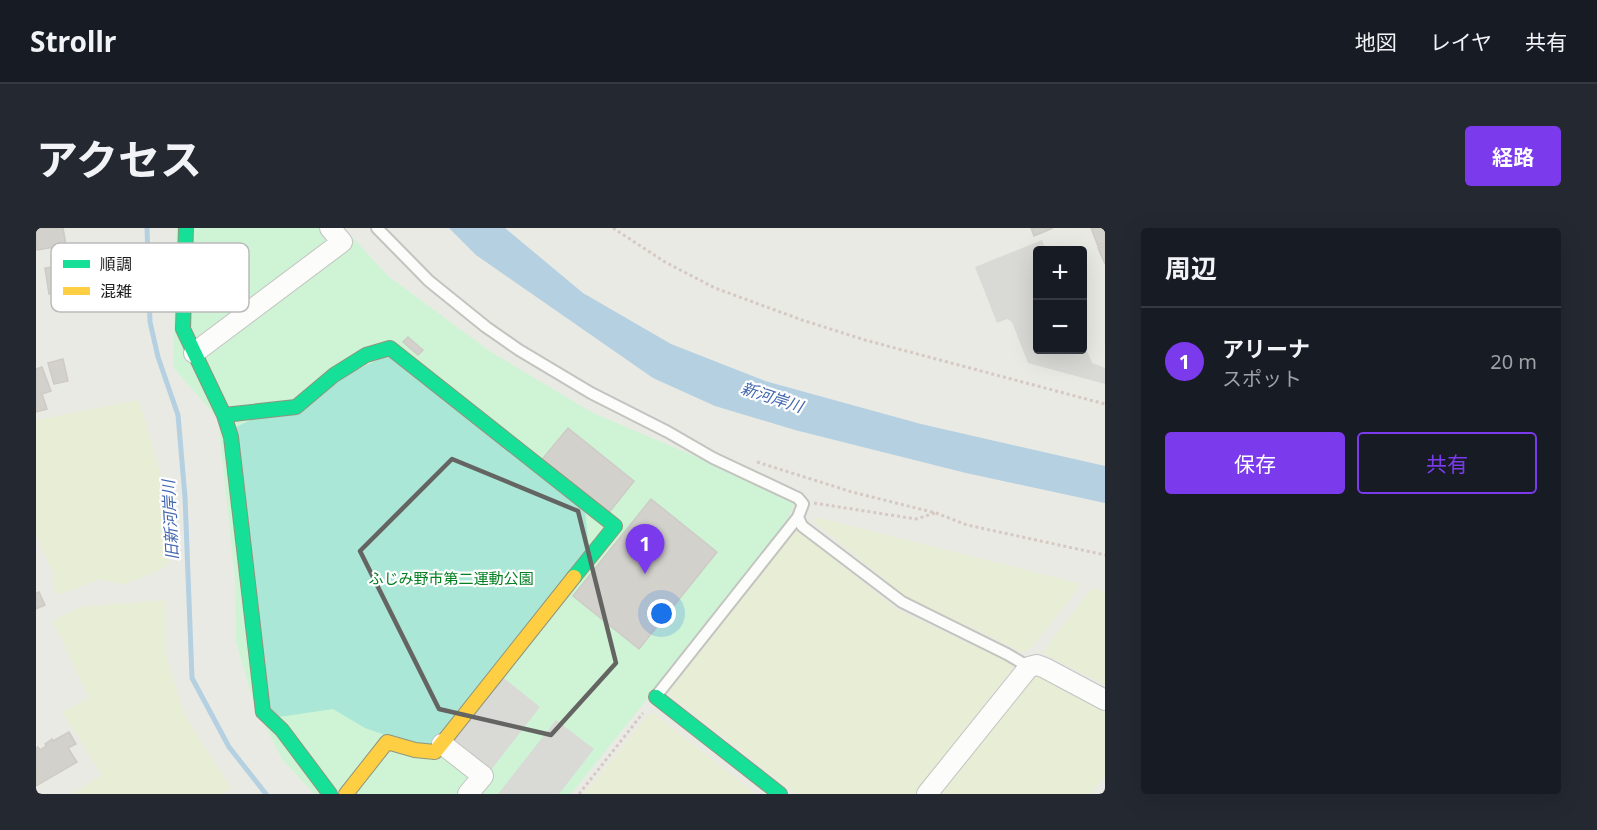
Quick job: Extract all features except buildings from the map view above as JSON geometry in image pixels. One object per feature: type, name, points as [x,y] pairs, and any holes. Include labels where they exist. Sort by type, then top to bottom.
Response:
[{"type":"street","points":[[186,228],[186,243]]},
{"type":"street","points":[[249,312],[342,242],[330,228]]},
{"type":"street","points":[[184,312],[183,329],[224,415],[231,437],[263,712],[276,723],[317,780],[330,794]]},
{"type":"street","points":[[194,353],[249,312]]},
{"type":"street","points":[[224,415],[296,407],[334,375],[366,355],[390,348],[615,526],[435,752],[415,750],[387,742],[346,794]]},
{"type":"street","points":[[927,794],[1029,667],[1045,668],[1105,700]]},
{"type":"street","points":[[656,697],[780,794]]},
{"type":"street","points":[[442,744],[483,776],[468,794]]},
{"type":"lane","points":[[377,228],[429,281],[486,327],[519,350],[591,393],[713,458],[801,501],[798,517],[656,697]]},
{"type":"lane","points":[[798,517],[802,526],[902,602],[1029,667]]},
{"type":"path","points":[[613,228],[665,262],[715,288],[802,320],[865,340],[1105,404]]},
{"type":"path","points":[[747,458],[852,492],[936,513],[968,525],[1105,555]]},
{"type":"path","points":[[801,501],[916,519],[936,513]]},
{"type":"path","points":[[579,794],[656,697]]},
{"type":"highlighted area","points":[[452,459],[578,511],[616,663],[551,735],[439,709],[360,551]]},
{"type":"green space","name":"ふじみ野市第二運動公園","points":[[176,228],[344,228],[388,276],[491,352],[591,412],[706,461],[795,503],[782,531],[571,794],[314,794],[282,759],[254,704],[236,642],[235,580],[218,419],[173,367],[174,312],[249,312],[249,243],[176,243]]},
{"type":"green space","points":[[388,355],[585,510],[589,549],[433,746],[388,736],[365,728],[333,709],[279,717],[268,709],[234,428]]},
{"type":"green space","points":[[139,400],[161,476],[172,554],[168,563],[160,570],[123,585],[100,579],[60,594],[54,590],[53,573],[36,535],[36,420]]},
{"type":"green space","points":[[815,517],[1078,583],[1076,591],[1032,647],[1023,653],[904,595],[813,521]]},
{"type":"green space","points":[[795,529],[898,610],[1015,665],[915,794],[796,794],[669,694],[669,687]]},
{"type":"green space","points":[[1092,588],[1105,591],[1105,685],[1042,653]]},
{"type":"green space","points":[[165,600],[166,656],[185,716],[231,788],[222,794],[72,794],[102,775],[62,712],[89,698],[53,621],[80,607]]},
{"type":"green space","points":[[1038,677],[1105,712],[1105,776],[1091,794],[940,794],[1029,678]]},
{"type":"green space","points":[[649,714],[655,714],[756,794],[584,794]]},
{"type":"shaded area","points":[[1042,240],[1044,246],[1033,246],[1033,354],[1087,354],[1087,351],[1092,363],[1105,368],[1105,384],[1028,363],[1012,322],[1007,319],[997,323],[975,267]]},
{"type":"shaded area","points":[[500,675],[540,707],[487,775],[446,743]]},
{"type":"shaded area","points":[[556,720],[594,749],[559,794],[498,794]]},
{"type":"water","name":"新河岸川","points":[[449,228],[505,228],[583,293],[671,344],[765,381],[921,424],[1105,466],[1105,503],[966,473],[795,430],[715,406],[653,378],[476,255]]},
{"type":"waterway","name":"旧新河岸川","points":[[147,228],[147,243]]},
{"type":"waterway","name":"旧新河岸川","points":[[150,312],[158,357],[178,415],[185,497],[192,678],[229,747],[266,794]]},
{"type":"traffic: fast","points":[[186,228],[186,243]]},
{"type":"traffic: fast","points":[[184,312],[183,329],[224,415],[231,437],[263,712],[282,730],[330,794]]},
{"type":"traffic: fast","points":[[224,415],[296,407],[334,375],[366,355],[390,348],[615,526],[574,577]]},
{"type":"traffic: fast","points":[[656,697],[780,794]]},
{"type":"traffic: slow","points":[[346,794],[387,742],[415,750],[435,752],[574,577]]},
{"type":"place","name":"アリーナ","points":[[645,574]]}]
